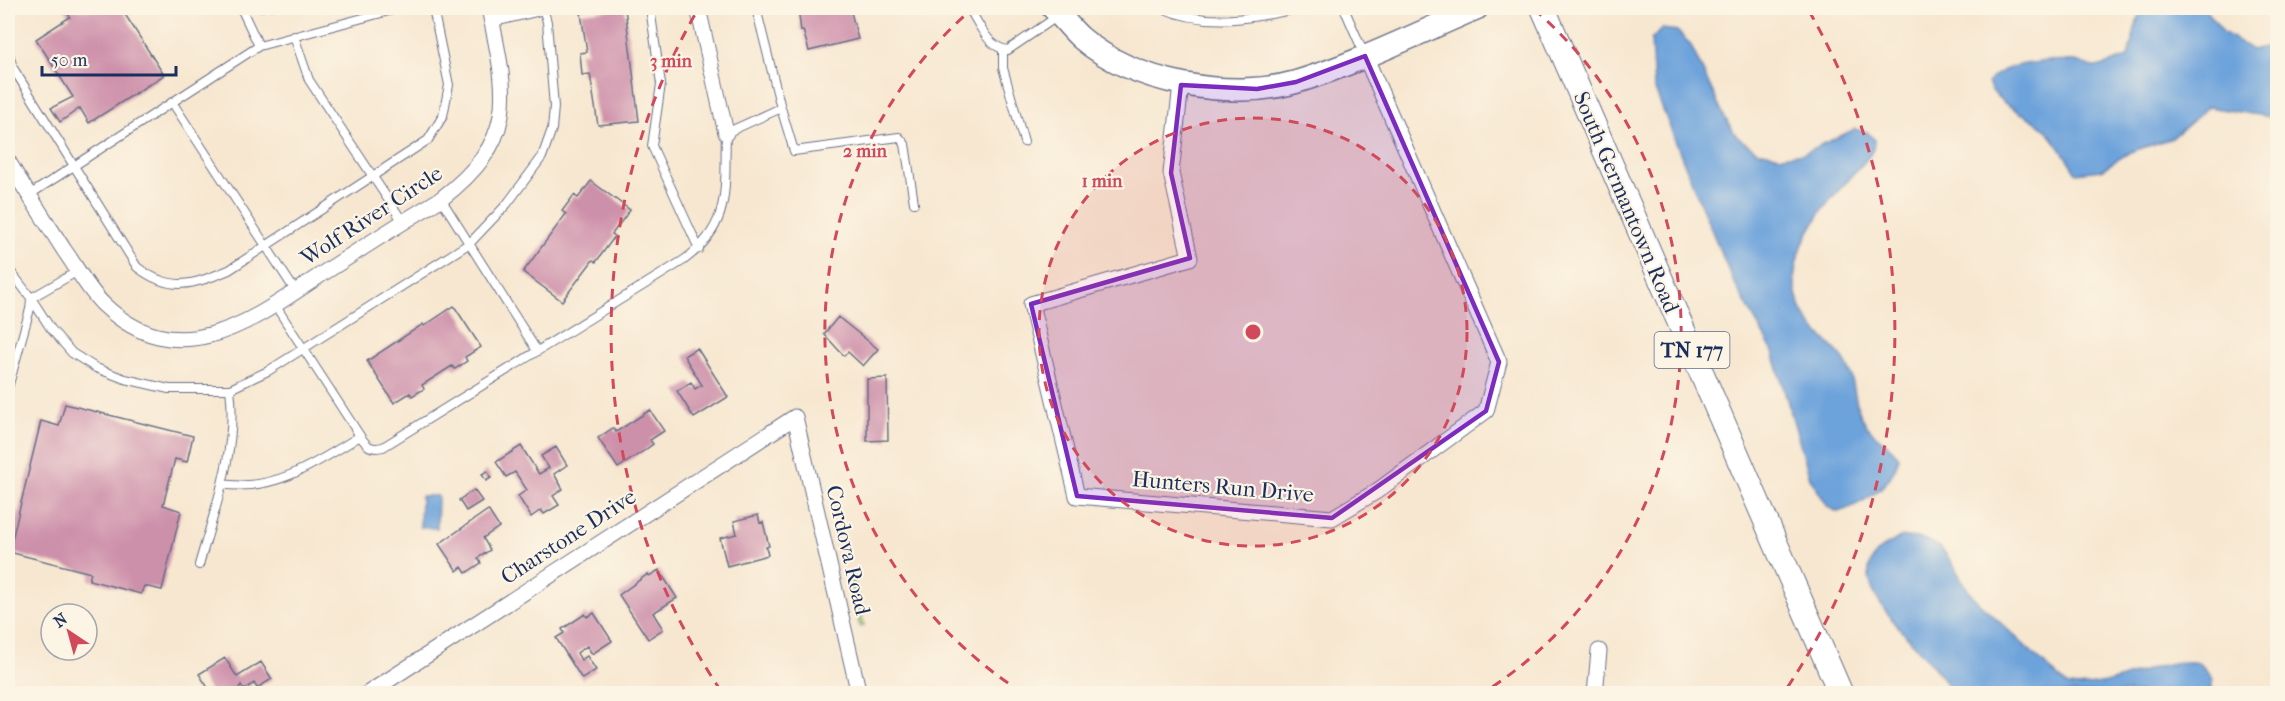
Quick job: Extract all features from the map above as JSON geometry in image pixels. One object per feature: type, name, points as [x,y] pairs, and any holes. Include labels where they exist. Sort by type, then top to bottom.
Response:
[{"type":"main road","name":"South Germantown Road","points":[[1543,8],[1841,693]]},
{"type":"street","points":[[491,13],[538,8]]},
{"type":"street","points":[[702,8],[726,133]]},
{"type":"street","points":[[1057,11],[1082,38],[1134,70],[1181,85],[1257,89],[1296,82],[1365,56],[1477,8]]},
{"type":"street","name":"Wolf River Circle","points":[[8,161],[78,271],[105,305],[135,326],[170,338],[202,337],[233,329],[296,292],[441,199],[465,180],[480,162],[499,128],[505,91],[491,13]]},
{"type":"street","name":"Hunters Run Drive","points":[[1181,85],[1171,173],[1190,258],[1030,304],[1077,496],[1332,518],[1377,491],[1486,411],[1499,362],[1365,56]]},
{"type":"street","name":"Charstone Drive","points":[[367,693],[795,417]]},
{"type":"street","name":"Cordova Road","points":[[795,417],[860,693]]},
{"type":"street","points":[[1595,693],[1599,651]]},
{"type":"lane","points":[[8,17],[11,8]]},
{"type":"lane","points":[[241,8],[259,46]]},
{"type":"lane","points":[[29,195],[259,46],[400,8]]},
{"type":"lane","points":[[8,50],[13,68],[137,267],[154,280],[166,284],[205,280],[230,270],[428,140],[443,116],[449,85],[434,8]]},
{"type":"lane","points":[[8,268],[51,329],[72,353],[96,368],[125,379],[169,389],[230,389],[303,350],[470,243],[507,204],[542,157],[552,129],[554,107],[547,22],[543,8]]},
{"type":"lane","points":[[650,8],[660,84],[652,146],[699,249]]},
{"type":"lane","points":[[756,8],[794,151],[898,137],[905,144],[914,203]]},
{"type":"lane","points":[[969,8],[990,41],[998,49],[1003,50],[1008,50],[1057,11]]},
{"type":"lane","points":[[1162,8],[1200,18],[1236,21],[1300,8]]},
{"type":"lane","points":[[1344,8],[1365,56]]},
{"type":"lane","points":[[294,36],[309,80],[403,222]]},
{"type":"lane","points":[[1003,50],[1003,68],[1024,142]]},
{"type":"lane","points":[[172,102],[296,292]]},
{"type":"lane","points":[[275,305],[367,446],[373,449],[383,447],[628,296],[699,249],[720,219],[724,199],[726,133],[781,108]]},
{"type":"lane","points":[[441,199],[537,351]]},
{"type":"lane","points":[[31,298],[78,271]]},
{"type":"lane","points":[[8,388],[31,298]]},
{"type":"lane","points":[[8,356],[15,363]]},
{"type":"lane","points":[[199,565],[222,483],[233,432],[230,389]]},
{"type":"lane","points":[[222,483],[243,487],[270,483],[326,458],[360,436]]},
{"type":"highlighted area","points":[[1365,56],[1499,362],[1486,411],[1332,518],[1077,496],[1031,304],[1190,258],[1171,173],[1181,85],[1257,89],[1296,82]]},
{"type":"green space","points":[[854,581],[864,626],[860,627],[849,582]]},
{"type":"water","points":[[2145,8],[2205,8],[2223,32],[2252,50],[2277,44],[2277,118],[2208,107],[2172,138],[2130,152],[2101,170],[2076,173],[2046,130],[1999,98],[1988,83],[2003,71],[2027,64],[2075,61],[2097,67],[2128,57],[2138,17]]},
{"type":"water","points":[[1662,29],[1677,31],[1690,44],[1724,116],[1737,137],[1758,151],[1781,156],[1804,153],[1855,129],[1867,132],[1874,139],[1871,153],[1815,222],[1800,250],[1796,265],[1796,294],[1802,309],[1811,325],[1840,354],[1847,365],[1859,412],[1865,424],[1899,457],[1896,467],[1884,485],[1858,504],[1838,512],[1828,507],[1810,478],[1773,352],[1732,279],[1654,87],[1651,40]]},
{"type":"water","points":[[421,496],[438,496],[437,528],[420,527]]},
{"type":"water","points":[[2277,499],[2277,584],[2275,505]]},
{"type":"water","points":[[1903,537],[1919,538],[1941,549],[1977,601],[2068,686],[2101,684],[2166,664],[2183,662],[2200,663],[2213,680],[2209,693],[1950,693],[1940,675],[1886,612],[1873,591],[1869,571],[1877,553]]},
{"type":"building","points":[[64,8],[81,10],[121,8],[164,75],[89,123],[80,108],[60,122],[51,108],[73,97],[36,39],[70,17]]},
{"type":"building","points":[[259,8],[275,8],[275,9],[260,11]]},
{"type":"building","points":[[625,8],[639,121],[598,125],[590,74],[582,75],[580,53],[587,52],[581,13]]},
{"type":"building","points":[[798,8],[850,8],[858,39],[809,51],[803,30],[801,31]]},
{"type":"building","points":[[591,181],[630,210],[612,234],[615,236],[596,262],[593,260],[562,301],[523,272],[566,214],[562,211],[574,195],[578,198]]},
{"type":"building","points":[[454,306],[481,347],[465,357],[467,361],[455,369],[452,366],[422,385],[424,389],[412,396],[410,393],[394,403],[367,361]]},
{"type":"building","points":[[838,317],[878,349],[863,366],[848,352],[844,356],[824,334]]},
{"type":"building","points":[[697,348],[728,397],[694,418],[677,391],[691,382],[695,389],[702,385],[684,356]]},
{"type":"building","points":[[887,378],[888,440],[867,441],[867,379]]},
{"type":"building","points":[[65,404],[193,436],[187,462],[175,459],[163,505],[181,511],[162,590],[144,586],[141,594],[89,580],[91,573],[9,552],[41,421],[59,426]]},
{"type":"building","points":[[650,410],[664,431],[650,440],[653,444],[618,468],[598,438],[613,428],[616,432]]},
{"type":"building","points":[[521,446],[539,474],[549,468],[541,456],[556,447],[567,465],[554,474],[563,489],[553,496],[559,505],[544,514],[541,510],[531,517],[518,496],[527,490],[515,472],[506,477],[496,462]]},
{"type":"building","points":[[487,471],[491,478],[486,481],[482,474]]},
{"type":"building","points":[[474,490],[482,501],[466,511],[459,500]]},
{"type":"building","points":[[488,510],[499,527],[483,538],[490,550],[478,558],[481,563],[466,573],[462,567],[457,571],[439,544]]},
{"type":"building","points":[[758,515],[760,523],[763,522],[769,546],[766,547],[768,555],[727,566],[720,538],[737,534],[734,521]]},
{"type":"building","points":[[659,570],[677,598],[653,613],[663,629],[648,639],[619,595],[648,574],[649,576]]},
{"type":"building","points":[[594,613],[612,641],[592,654],[587,646],[577,653],[581,660],[587,656],[596,670],[582,679],[556,638],[564,633],[562,629],[585,614],[587,617]]},
{"type":"building","points":[[225,658],[237,677],[261,662],[272,679],[257,688],[254,683],[244,690],[241,685],[235,694],[212,694],[199,674]]}]
